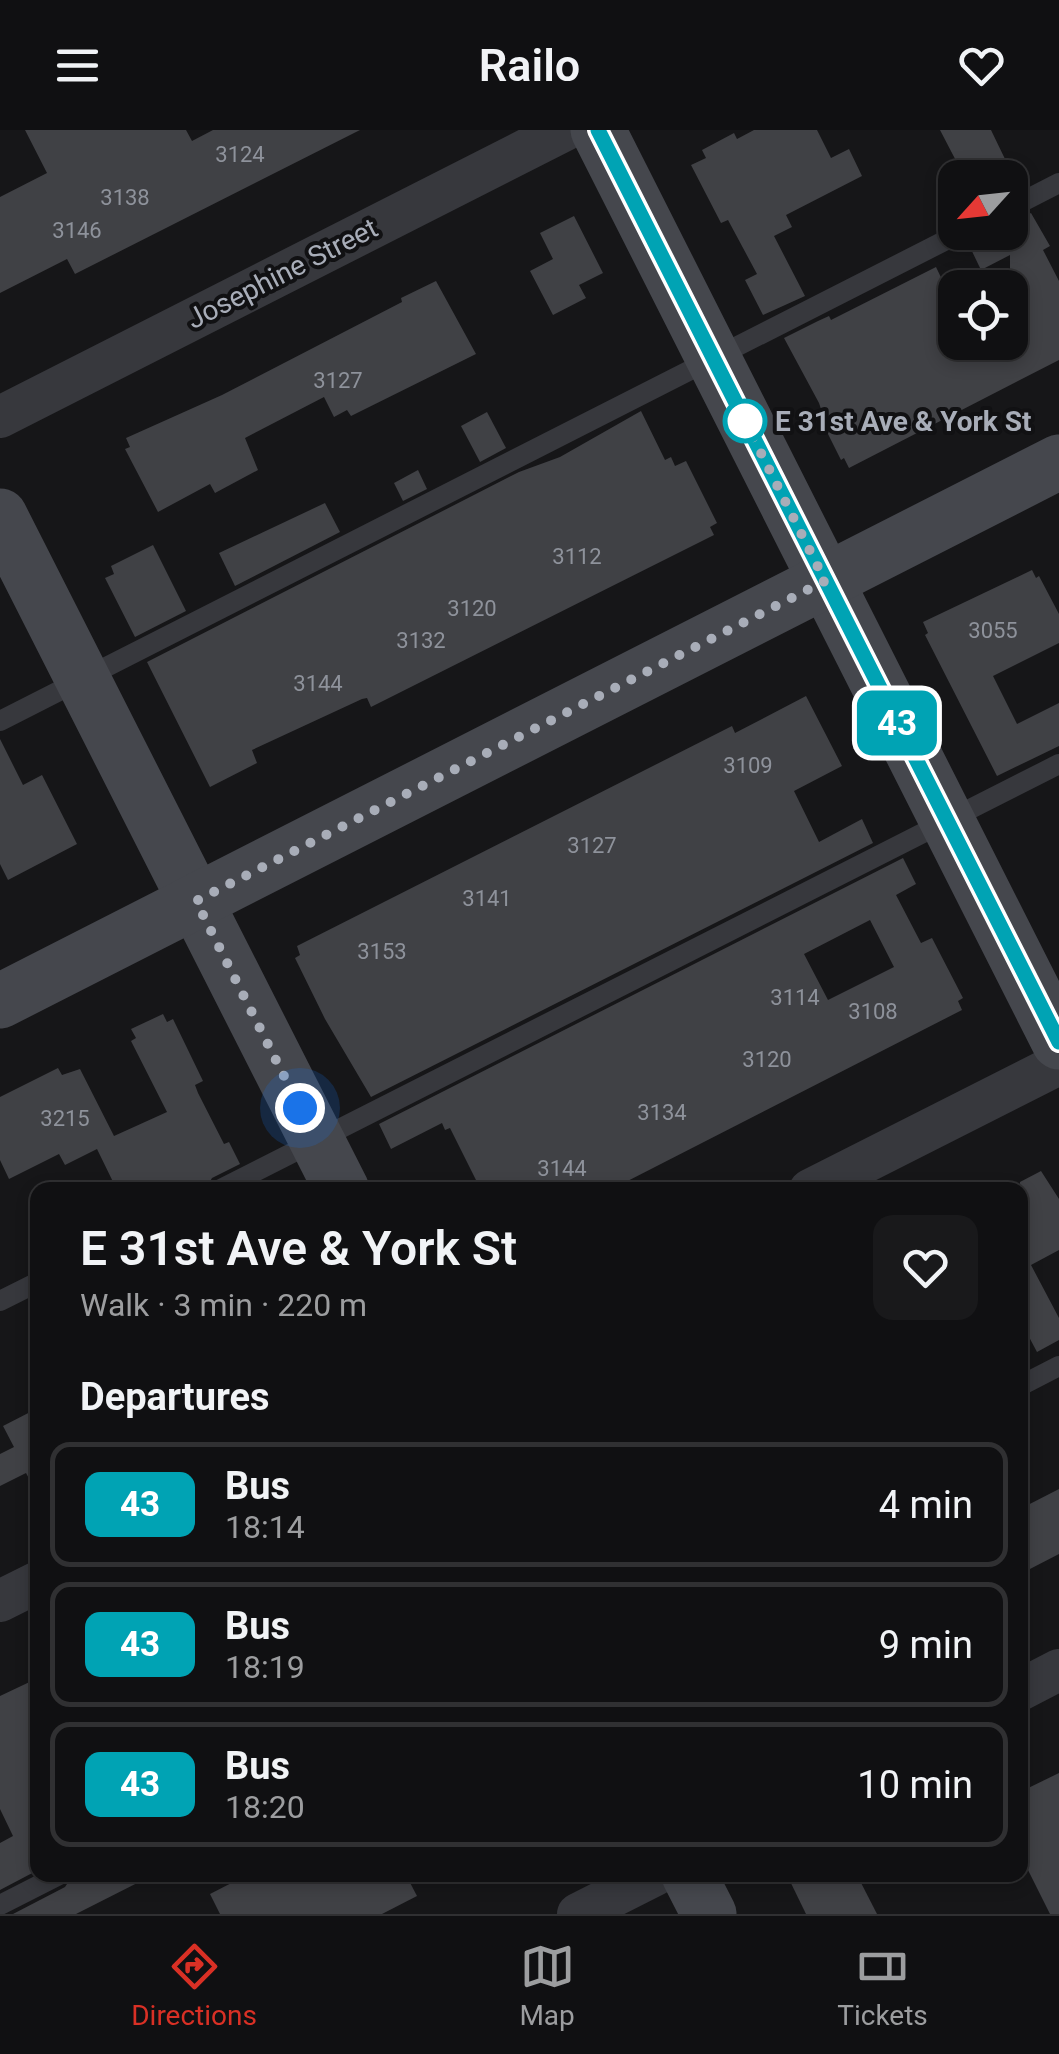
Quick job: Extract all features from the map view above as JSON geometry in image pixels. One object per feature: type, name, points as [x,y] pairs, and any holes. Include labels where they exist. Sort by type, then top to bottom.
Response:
[{"type":"main road","points":[[598,130],[1059,1042]]},
{"type":"main road","points":[[0,1001],[1059,462]]},
{"type":"main road","points":[[0,516],[338,1182]]},
{"type":"main road","points":[[693,1882],[709,1914]]},
{"type":"street","name":"Josephine Street","points":[[0,417],[565,130]]},
{"type":"street","points":[[826,1182],[1059,1064]]},
{"type":"street","points":[[0,1601],[30,1586]]},
{"type":"street","points":[[1028,1686],[1059,1670]]},
{"type":"street","points":[[578,1914],[641,1882]]},
{"type":"lane","points":[[1028,199],[1059,183]]},
{"type":"lane","points":[[0,721],[938,244]]},
{"type":"lane","points":[[235,1182],[1059,764]]},
{"type":"lane","points":[[0,1301],[30,1286]]},
{"type":"lane","points":[[1028,1382],[1059,1366]]},
{"type":"lane","points":[[0,1905],[44,1882]]},
{"type":"building","points":[[25,130],[186,130],[192,141],[213,130],[360,130],[75,274],[67,259],[0,293],[0,197],[47,173]]},
{"type":"building","points":[[754,130],[817,130],[831,158],[849,149],[862,176],[786,215],[792,227],[774,236],[805,296],[763,315],[745,280],[757,274],[728,220],[721,223],[691,165],[706,158],[702,150],[734,133],[737,139]]},
{"type":"building","points":[[940,130],[991,130],[1005,160],[956,160]]},
{"type":"building","points":[[1031,213],[1050,246],[1043,250],[1059,281],[1059,360],[849,468],[818,414],[822,412],[819,403],[784,338],[829,316],[831,320],[936,267],[938,360],[1028,360],[1028,270],[1010,270],[1010,255],[981,270],[971,250],[1028,250]]},
{"type":"building","points":[[574,216],[603,273],[579,285],[586,298],[553,315],[530,271],[553,259],[540,233]]},
{"type":"building","points":[[436,281],[476,354],[351,416],[347,410],[334,417],[324,397],[245,438],[258,470],[215,493],[210,484],[158,512],[125,449],[130,447],[126,438],[222,395]]},
{"type":"building","points":[[641,411],[665,460],[671,457],[675,466],[686,461],[717,523],[710,527],[714,535],[371,707],[367,698],[362,699],[252,750],[257,763],[210,787],[147,662],[519,472],[560,457]]},
{"type":"building","points":[[487,412],[506,448],[480,462],[461,426]]},
{"type":"building","points":[[418,470],[427,489],[403,501],[394,483]]},
{"type":"building","points":[[325,503],[340,532],[235,586],[219,553]]},
{"type":"building","points":[[153,545],[186,611],[135,637],[105,578],[114,574],[111,566]]},
{"type":"building","points":[[1032,570],[1059,614],[1059,643],[993,676],[1017,724],[1059,703],[1059,746],[997,776],[925,635],[928,633],[923,622]]},
{"type":"building","points":[[806,696],[842,766],[794,791],[819,842],[862,819],[873,843],[371,1097],[295,958],[300,955],[297,946],[732,726],[735,733]]},
{"type":"building","points":[[0,739],[23,785],[42,775],[77,844],[8,880],[0,864]]},
{"type":"building","points":[[903,858],[916,884],[896,895],[921,943],[932,938],[963,998],[958,1001],[962,1010],[626,1182],[477,1182],[450,1128],[445,1130],[442,1123],[391,1149],[379,1124]],"holes":[[[870,920],[894,967],[828,1000],[804,954]]]},
{"type":"building","points":[[163,1014],[167,1022],[173,1019],[203,1081],[195,1085],[198,1093],[224,1144],[229,1142],[240,1164],[210,1182],[113,1182],[97,1149],[65,1165],[59,1154],[9,1179],[0,1160],[0,1097],[58,1068],[62,1075],[80,1069],[114,1136],[167,1112],[131,1041],[136,1038],[131,1029]]},
{"type":"building","points":[[1041,1171],[1059,1199],[1059,1250],[1031,1265],[1059,1318],[1059,1340],[1037,1352],[1028,1335],[1028,1182],[1020,1182]]},
{"type":"building","points":[[30,1412],[30,1480],[26,1473],[0,1486],[0,1454],[14,1447],[3,1426]]},
{"type":"building","points":[[1059,1489],[1059,1554],[1028,1570],[1028,1505]]},
{"type":"building","points":[[30,1682],[30,1874],[0,1890],[0,1843],[13,1836],[0,1809],[0,1696]]},
{"type":"building","points":[[1059,1773],[1059,1914],[1050,1914],[1028,1870],[1028,1788]]},
{"type":"building","points":[[68,1882],[139,1882],[76,1914],[13,1914]]},
{"type":"building","points":[[233,1882],[410,1882],[417,1896],[382,1914],[220,1914],[210,1894]]},
{"type":"building","points":[[790,1882],[861,1882],[877,1914],[806,1914]]},
{"type":"bus line","name":"43","points":[[598,130],[1059,1042]]},
{"type":"place","name":"E 31st Ave & York St","points":[[745,421]]},
{"type":"route","points":[[300,1108],[196,901],[825,581],[745,421]]}]
